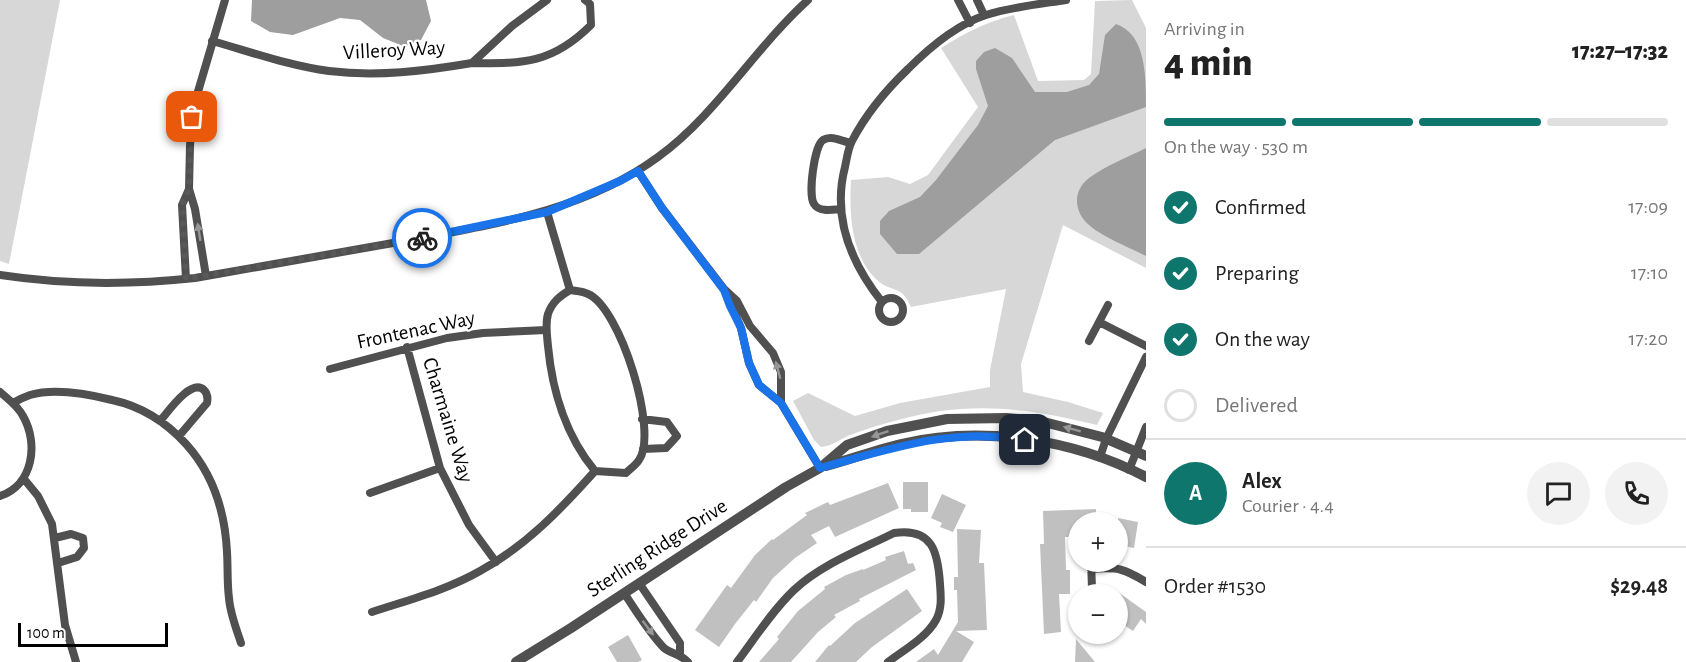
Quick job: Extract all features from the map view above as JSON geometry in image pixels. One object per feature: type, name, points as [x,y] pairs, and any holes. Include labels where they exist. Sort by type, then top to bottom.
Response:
[{"type":"street","points":[[206,276],[195,209],[189,189],[192,117],[225,0]]},
{"type":"street","name":"Villeroy Way","points":[[472,63],[512,26],[547,0]]},
{"type":"street","name":"Villeroy Way","points":[[212,41],[281,61],[329,71],[411,72],[472,63],[516,63],[537,59],[574,42],[591,25],[590,4],[585,0]]},
{"type":"street","points":[[0,275],[85,284],[186,279],[468,229],[547,212],[620,181],[638,171],[679,140],[704,116],[754,56],[808,0]]},
{"type":"street","points":[[958,0],[970,23]]},
{"type":"street","points":[[977,0],[984,15]]},
{"type":"street","points":[[882,302],[856,264],[846,237],[840,209],[843,175],[850,143],[866,117],[895,82],[924,53],[948,35],[984,15],[1066,0]]},
{"type":"street","points":[[840,209],[820,210],[814,205],[811,197],[813,171],[818,145],[825,139],[832,138],[850,143]]},
{"type":"street","points":[[638,171],[662,208],[724,290],[737,301],[750,326],[773,353],[781,372],[781,403]]},
{"type":"street","points":[[186,279],[182,205],[189,189]]},
{"type":"street","points":[[547,212],[570,290]]},
{"type":"street","points":[[570,290],[589,294],[602,307],[612,321],[628,356],[639,392],[643,449],[640,460],[626,473],[595,471],[587,462],[571,434],[557,399],[550,371],[546,330],[549,313],[556,299],[570,290]]},
{"type":"street","points":[[724,290],[741,328],[749,363],[759,385],[781,403],[820,468]]},
{"type":"street","points":[[1089,340],[1108,305]]},
{"type":"street","points":[[1099,322],[1146,346]]},
{"type":"street","name":"Frontenac Way","points":[[330,369],[407,347],[466,334],[546,330]]},
{"type":"street","points":[[747,349],[762,341]]},
{"type":"street","name":"Charmaine Way","points":[[407,347],[440,468],[469,525],[496,562]]},
{"type":"street","points":[[1100,457],[1106,439],[1146,357]]},
{"type":"street","points":[[160,421],[190,388],[197,387],[204,390],[207,403],[179,436]]},
{"type":"street","points":[[0,392],[23,416],[31,440],[29,467],[24,479],[15,489],[0,496]]},
{"type":"street","points":[[13,403],[30,395],[42,393],[90,396],[118,401],[149,414],[179,436],[207,471],[218,495],[226,533],[229,599],[241,643]]},
{"type":"street","name":"Sterling Ridge Drive","points":[[516,662],[786,487],[820,468],[847,445],[887,431],[947,419],[1006,418],[1040,421],[1106,439],[1141,454]]},
{"type":"street","points":[[642,419],[667,422],[676,436],[666,448],[643,449]]},
{"type":"street","points":[[1129,470],[1141,454],[1146,427]]},
{"type":"street","name":"Sterling Ridge Drive","points":[[820,468],[902,444],[958,436],[1005,436],[1066,447],[1100,457],[1146,477]]},
{"type":"street","points":[[369,493],[440,468]]},
{"type":"street","points":[[372,612],[436,591],[478,573],[496,562],[537,531],[595,471]]},
{"type":"street","points":[[24,479],[45,508],[55,538],[66,625],[76,662]]},
{"type":"street","points":[[737,662],[793,591],[809,578],[827,566],[905,531],[924,537],[939,559],[940,611],[928,631],[888,662]]},
{"type":"street","points":[[55,538],[71,534],[83,538],[84,548],[77,557],[58,563]]},
{"type":"street","points":[[1128,572],[1146,582]]},
{"type":"street","points":[[639,583],[680,643],[680,654]]},
{"type":"street","points":[[624,593],[649,631],[667,650],[680,654],[688,662]]},
{"type":"street","points":[[670,662],[680,654]]},
{"type":"shaded area","points":[[0,0],[60,0],[9,264],[0,261]]},
{"type":"shaded area","points":[[252,0],[426,0],[431,21],[421,40],[403,46],[383,38],[360,20],[340,18],[293,35],[270,32],[251,21]]},
{"type":"shaded area","points":[[1132,0],[1146,28],[1146,268],[1063,225],[1021,364],[1023,392],[1103,413],[1097,425],[1047,414],[974,408],[924,414],[880,425],[821,447],[814,440],[793,401],[808,393],[855,416],[900,403],[990,387],[990,370],[1006,289],[911,307],[903,295],[881,284],[868,269],[861,258],[853,233],[851,180],[888,177],[910,184],[928,175],[978,107],[941,48],[976,28],[1014,15],[1038,81],[1084,80],[1091,74],[1095,1]]},
{"type":"shaded area","points":[[1116,24],[1126,29],[1139,46],[1146,82],[1146,107],[1055,140],[919,254],[897,254],[880,234],[880,221],[889,211],[920,197],[978,125],[988,106],[976,69],[976,61],[984,52],[995,48],[1012,58],[1035,92],[1067,92],[1089,85],[1099,74],[1105,35]]},
{"type":"shaded area","points":[[1146,148],[1146,256],[1094,229],[1080,214],[1077,202],[1080,189],[1089,178]]},
{"type":"building","points":[[903,482],[928,482],[928,512],[911,512],[911,509],[903,509]]},
{"type":"building","points":[[888,483],[899,508],[835,537],[829,526],[811,535],[817,543],[795,558],[773,578],[719,647],[695,630],[727,585],[731,588],[755,555],[772,539],[807,515],[805,513],[828,502],[830,505]]},
{"type":"building","points":[[942,494],[966,505],[953,532],[940,527],[942,523],[931,518]]},
{"type":"building","points":[[1096,509],[1096,512],[1068,512],[1068,537],[1065,537],[1066,570],[1070,572],[1070,584],[1068,584],[1068,594],[1059,594],[1061,632],[1044,634],[1040,544],[1044,544],[1043,511]]},
{"type":"building","points":[[1128,520],[1138,522],[1134,548],[1128,547]]},
{"type":"building","points":[[957,529],[981,530],[979,563],[984,563],[987,630],[956,631],[974,642],[962,662],[916,662],[934,649],[938,655],[958,622],[957,590],[954,590],[954,577],[958,577]]},
{"type":"building","points":[[904,551],[908,564],[913,563],[916,570],[859,599],[860,601],[834,615],[836,617],[818,632],[791,662],[759,662],[779,639],[777,637],[798,611],[825,589],[824,587],[846,575],[886,560],[885,557]]},
{"type":"building","points":[[907,589],[922,611],[872,647],[856,662],[815,662],[829,645],[855,623]]},
{"type":"building","points":[[1128,599],[1146,612],[1146,624],[1141,619],[1133,631],[1128,628]]},
{"type":"building","points":[[628,635],[642,660],[617,662],[608,647]]},
{"type":"building","points":[[1076,644],[1080,644],[1095,662],[1075,662]]},
{"type":"way so far","points":[[192,117],[189,189],[182,205],[186,279],[422,238]]},
{"type":"route","points":[[422,238],[547,212],[638,171],[662,208],[724,290],[741,328],[749,363],[759,385],[781,403],[820,468],[902,444],[958,436],[1005,436],[1025,440]]}]
